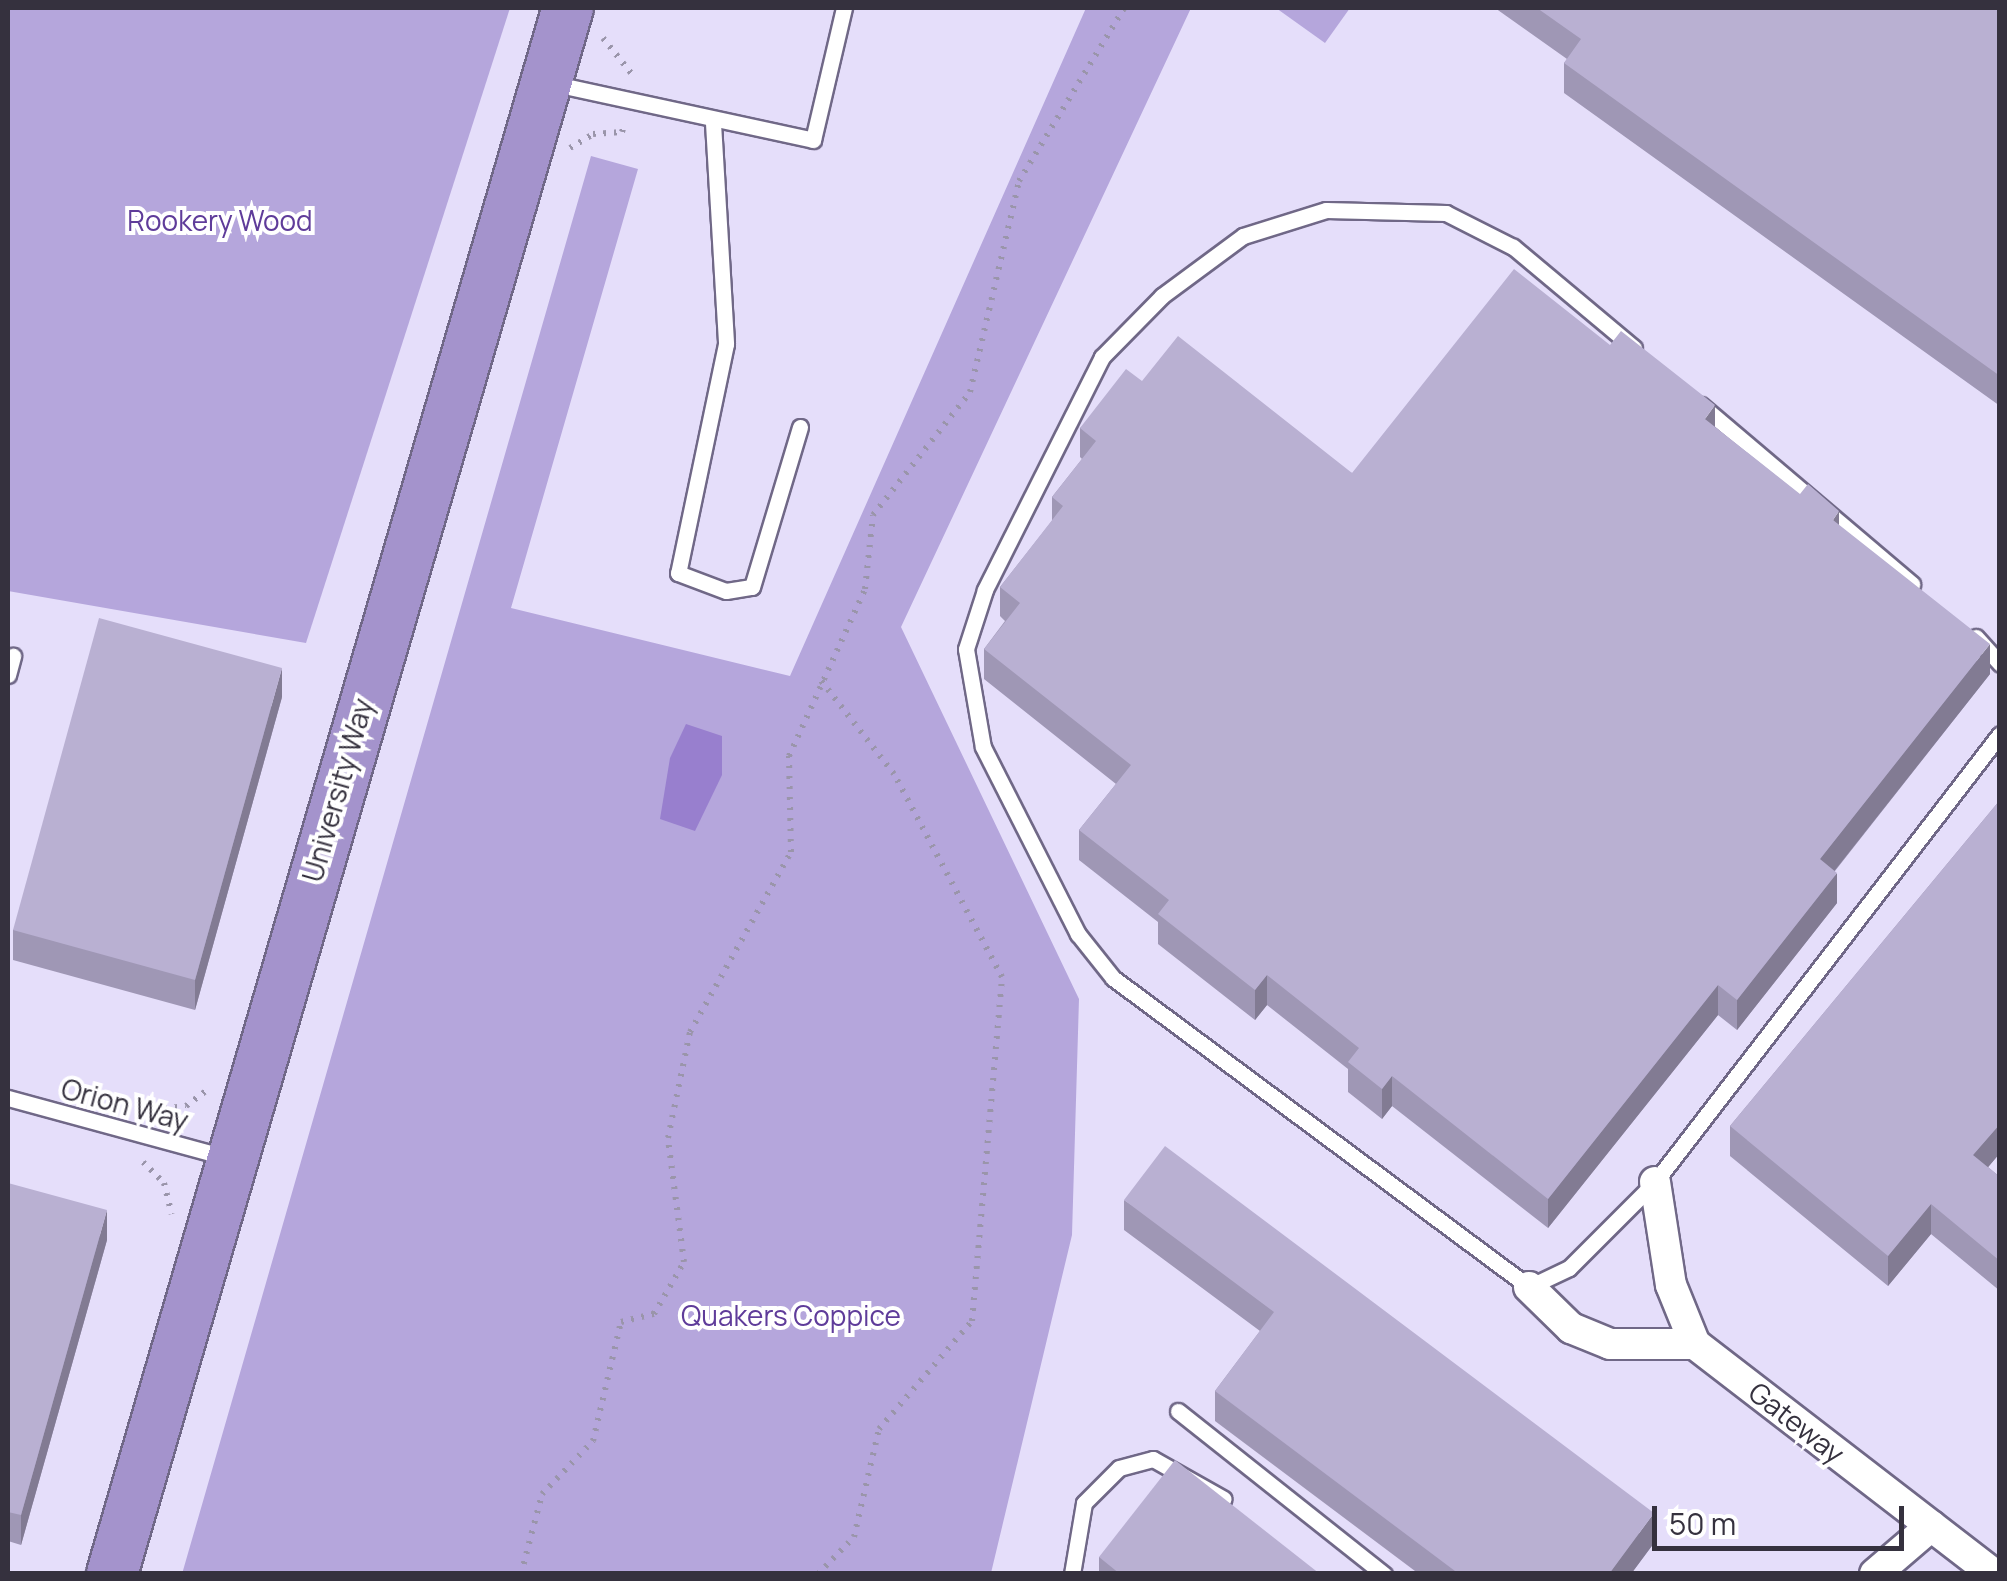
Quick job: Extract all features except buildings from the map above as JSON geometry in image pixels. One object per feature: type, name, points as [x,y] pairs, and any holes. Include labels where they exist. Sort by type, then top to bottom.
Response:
[{"type":"highway","name":"University Way","points":[[112,1574],[229,1158],[568,8]]},
{"type":"street","name":"Gateway","points":[[1655,1182],[1670,1285],[1695,1344],[1994,1574]]},
{"type":"street","points":[[1530,1287],[1572,1328],[1610,1344],[1695,1344]]},
{"type":"street","points":[[1875,1574],[1931,1526]]},
{"type":"lane","points":[[546,82],[713,123],[813,140],[844,8]]},
{"type":"lane","points":[[713,123],[726,344],[678,572],[726,592],[752,587],[800,427]]},
{"type":"lane","points":[[1649,361],[1514,247],[1446,213],[1326,210],[1243,236],[1162,296],[1102,357],[985,590],[966,648],[983,747],[1078,934],[1113,978],[1530,1287],[1570,1268],[1655,1182],[2000,734]]},
{"type":"lane","points":[[1679,387],[1934,602]]},
{"type":"lane","points":[[1964,628],[2000,664]]},
{"type":"lane","points":[[8,675],[13,656]]},
{"type":"lane","name":"Orion Way","points":[[8,1098],[229,1158]]},
{"type":"lane","points":[[1178,1410],[1384,1574]]},
{"type":"lane","points":[[1072,1574],[1075,1522],[1119,1468],[1153,1459],[1198,1477],[1242,1513]]},
{"type":"path","points":[[521,1574],[542,1494],[593,1441],[621,1322],[654,1314],[684,1262],[668,1138],[690,1032],[791,852],[789,756],[818,677],[865,590],[872,515],[970,392],[1019,180],[1124,8]]},
{"type":"path","points":[[818,677],[894,774],[1002,977],[972,1322],[879,1429],[854,1537],[818,1574]]},
{"type":"green space","name":"Rookery Wood","points":[[8,8],[510,8],[306,643],[8,591]]},
{"type":"green space","name":"Quakers Coppice","points":[[1086,8],[1191,8],[901,627],[1079,999],[1072,1235],[991,1573],[182,1574],[591,156],[638,169],[511,608],[790,676]]},
{"type":"green space","points":[[1276,8],[1350,8],[1325,43]]},
{"type":"shaded area","points":[[686,724],[722,736],[722,775],[695,831],[660,819],[670,758]]}]
